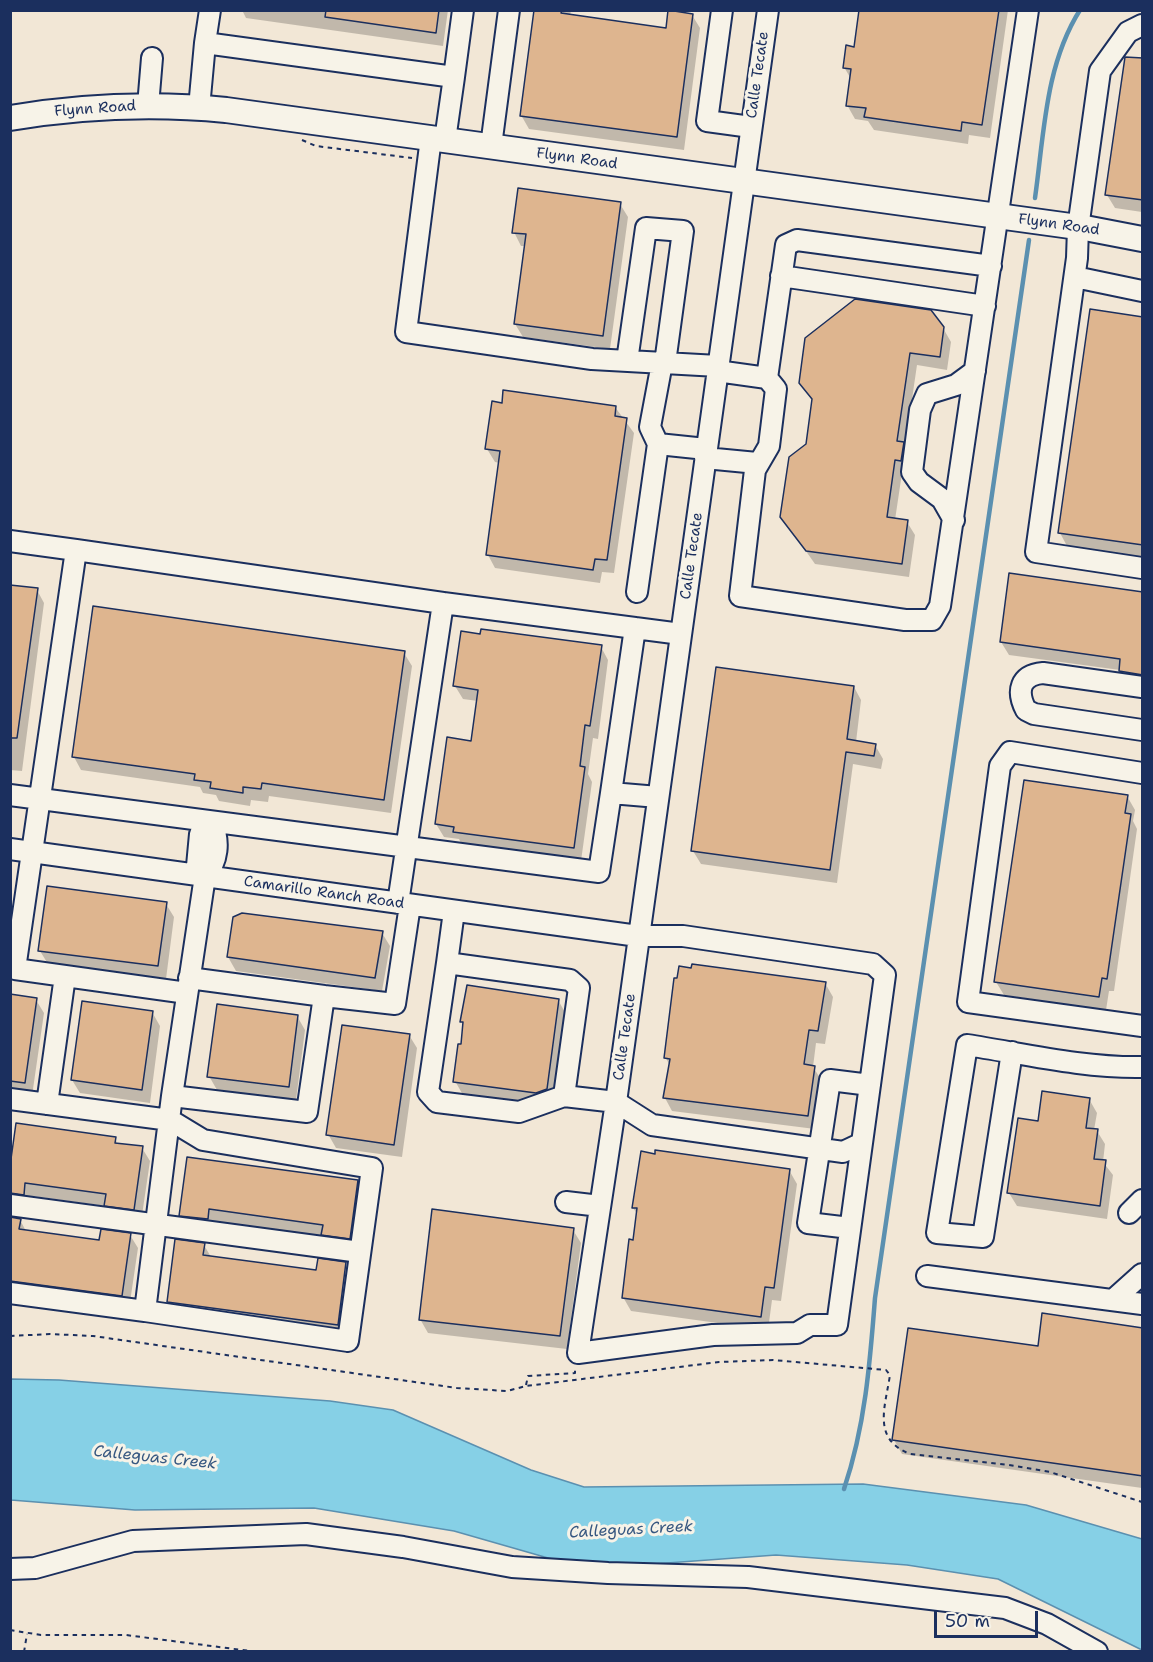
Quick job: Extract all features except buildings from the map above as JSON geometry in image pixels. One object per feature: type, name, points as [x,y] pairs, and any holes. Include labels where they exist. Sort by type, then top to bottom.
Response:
[{"type":"main road","name":"Flynn Road","points":[[10,118],[82,108],[148,106],[199,108],[435,146],[491,146],[743,183],[1067,226],[1143,239]]},
{"type":"street","points":[[199,108],[210,10]]},
{"type":"street","points":[[463,10],[454,77],[435,146],[406,332],[592,359],[717,368],[767,378],[776,389],[774,419],[769,446],[757,464],[740,596],[905,620],[932,621],[940,606],[954,520],[1028,10]]},
{"type":"street","points":[[491,146],[509,10]]},
{"type":"street","points":[[722,10],[707,121],[751,127]]},
{"type":"street","name":"Calle Tecate","points":[[578,1353],[616,1102],[751,127],[762,11]]},
{"type":"street","points":[[1143,25],[1128,32],[1100,71],[1067,226],[1075,277],[1036,552],[1143,568]]},
{"type":"street","points":[[205,43],[454,77]]},
{"type":"street","points":[[148,106],[152,58]]},
{"type":"street","points":[[627,361],[646,228],[683,231],[663,363],[650,427],[658,444],[637,592]]},
{"type":"street","points":[[767,378],[786,245],[797,240],[991,266]]},
{"type":"street","points":[[781,276],[985,306]]},
{"type":"street","points":[[1075,277],[1143,291]]},
{"type":"street","points":[[954,520],[942,499],[919,482],[912,472],[919,420],[927,394],[956,385],[975,371]]},
{"type":"street","points":[[658,444],[757,464]]},
{"type":"street","points":[[10,541],[443,603],[681,634]]},
{"type":"street","points":[[76,550],[15,969],[64,976],[324,996],[395,1004],[404,904],[406,849],[443,603]]},
{"type":"street","points":[[10,795],[212,824],[599,872],[635,628]]},
{"type":"street","points":[[1143,687],[1043,673],[1032,674],[1023,679],[1020,689],[1026,710],[1035,714],[1143,730]]},
{"type":"street","points":[[1143,773],[1010,752],[1000,766],[968,1002],[1143,1026]]},
{"type":"street","points":[[611,793],[658,797]]},
{"type":"street","points":[[146,1311],[172,1096],[205,876],[196,866],[200,834],[212,824]]},
{"type":"street","name":"Camarillo Ranch Road","points":[[10,849],[638,936],[683,936],[873,964],[885,975],[870,1085]]},
{"type":"street","points":[[454,910],[428,1092],[437,1102],[519,1112],[564,1096],[616,1102],[652,1125],[843,1152],[862,1143]]},
{"type":"street","points":[[447,963],[570,980],[579,988],[564,1096]]},
{"type":"street","points":[[46,1104],[64,976]]},
{"type":"street","points":[[172,1096],[306,1112],[324,996]]},
{"type":"street","points":[[1012,1052],[983,1238],[937,1233],[967,1045],[1012,1052],[1111,1068],[1143,1067]]},
{"type":"street","points":[[578,1353],[713,1335],[798,1333],[810,1325],[837,1325],[870,1085],[830,1080],[808,1224],[850,1228]]},
{"type":"street","points":[[10,1099],[170,1120],[203,1140],[372,1168],[348,1341],[10,1293]]},
{"type":"street","points":[[566,1202],[600,1206]]},
{"type":"street","points":[[10,1205],[360,1252]]},
{"type":"street","points":[[1113,1300],[1143,1274]]},
{"type":"street","points":[[927,1275],[1143,1304]]},
{"type":"street","points":[[10,1569],[35,1568],[133,1541],[306,1534],[403,1547],[512,1567],[608,1573],[748,1577],[1005,1608],[1047,1624],[1097,1652]]},
{"type":"path","points":[[297,138],[316,146],[435,146]]},
{"type":"path","points":[[10,1336],[50,1334],[93,1336],[457,1388],[507,1390],[719,1362],[773,1360],[886,1370],[890,1375],[883,1425],[897,1449],[910,1454],[1010,1465],[1050,1472],[1143,1502]]},
{"type":"path","points":[[526,1386],[528,1376],[574,1373],[578,1353]]},
{"type":"path","points":[[10,1630],[27,1634],[116,1635],[258,1652]]},
{"type":"path","points":[[24,1652],[27,1634]]},
{"type":"water","name":"Calleguas Creek","points":[[10,1379],[59,1380],[330,1401],[393,1410],[531,1470],[584,1487],[863,1484],[1026,1505],[1142,1539],[1142,1650],[998,1579],[907,1565],[776,1555],[640,1565],[569,1564],[454,1531],[314,1508],[135,1510],[11,1500]]},
{"type":"waterway","points":[[1035,198],[1044,125],[1053,77],[1068,31],[1080,10]]},
{"type":"waterway","points":[[844,1489],[857,1442],[866,1395],[875,1298],[1029,240]]}]
